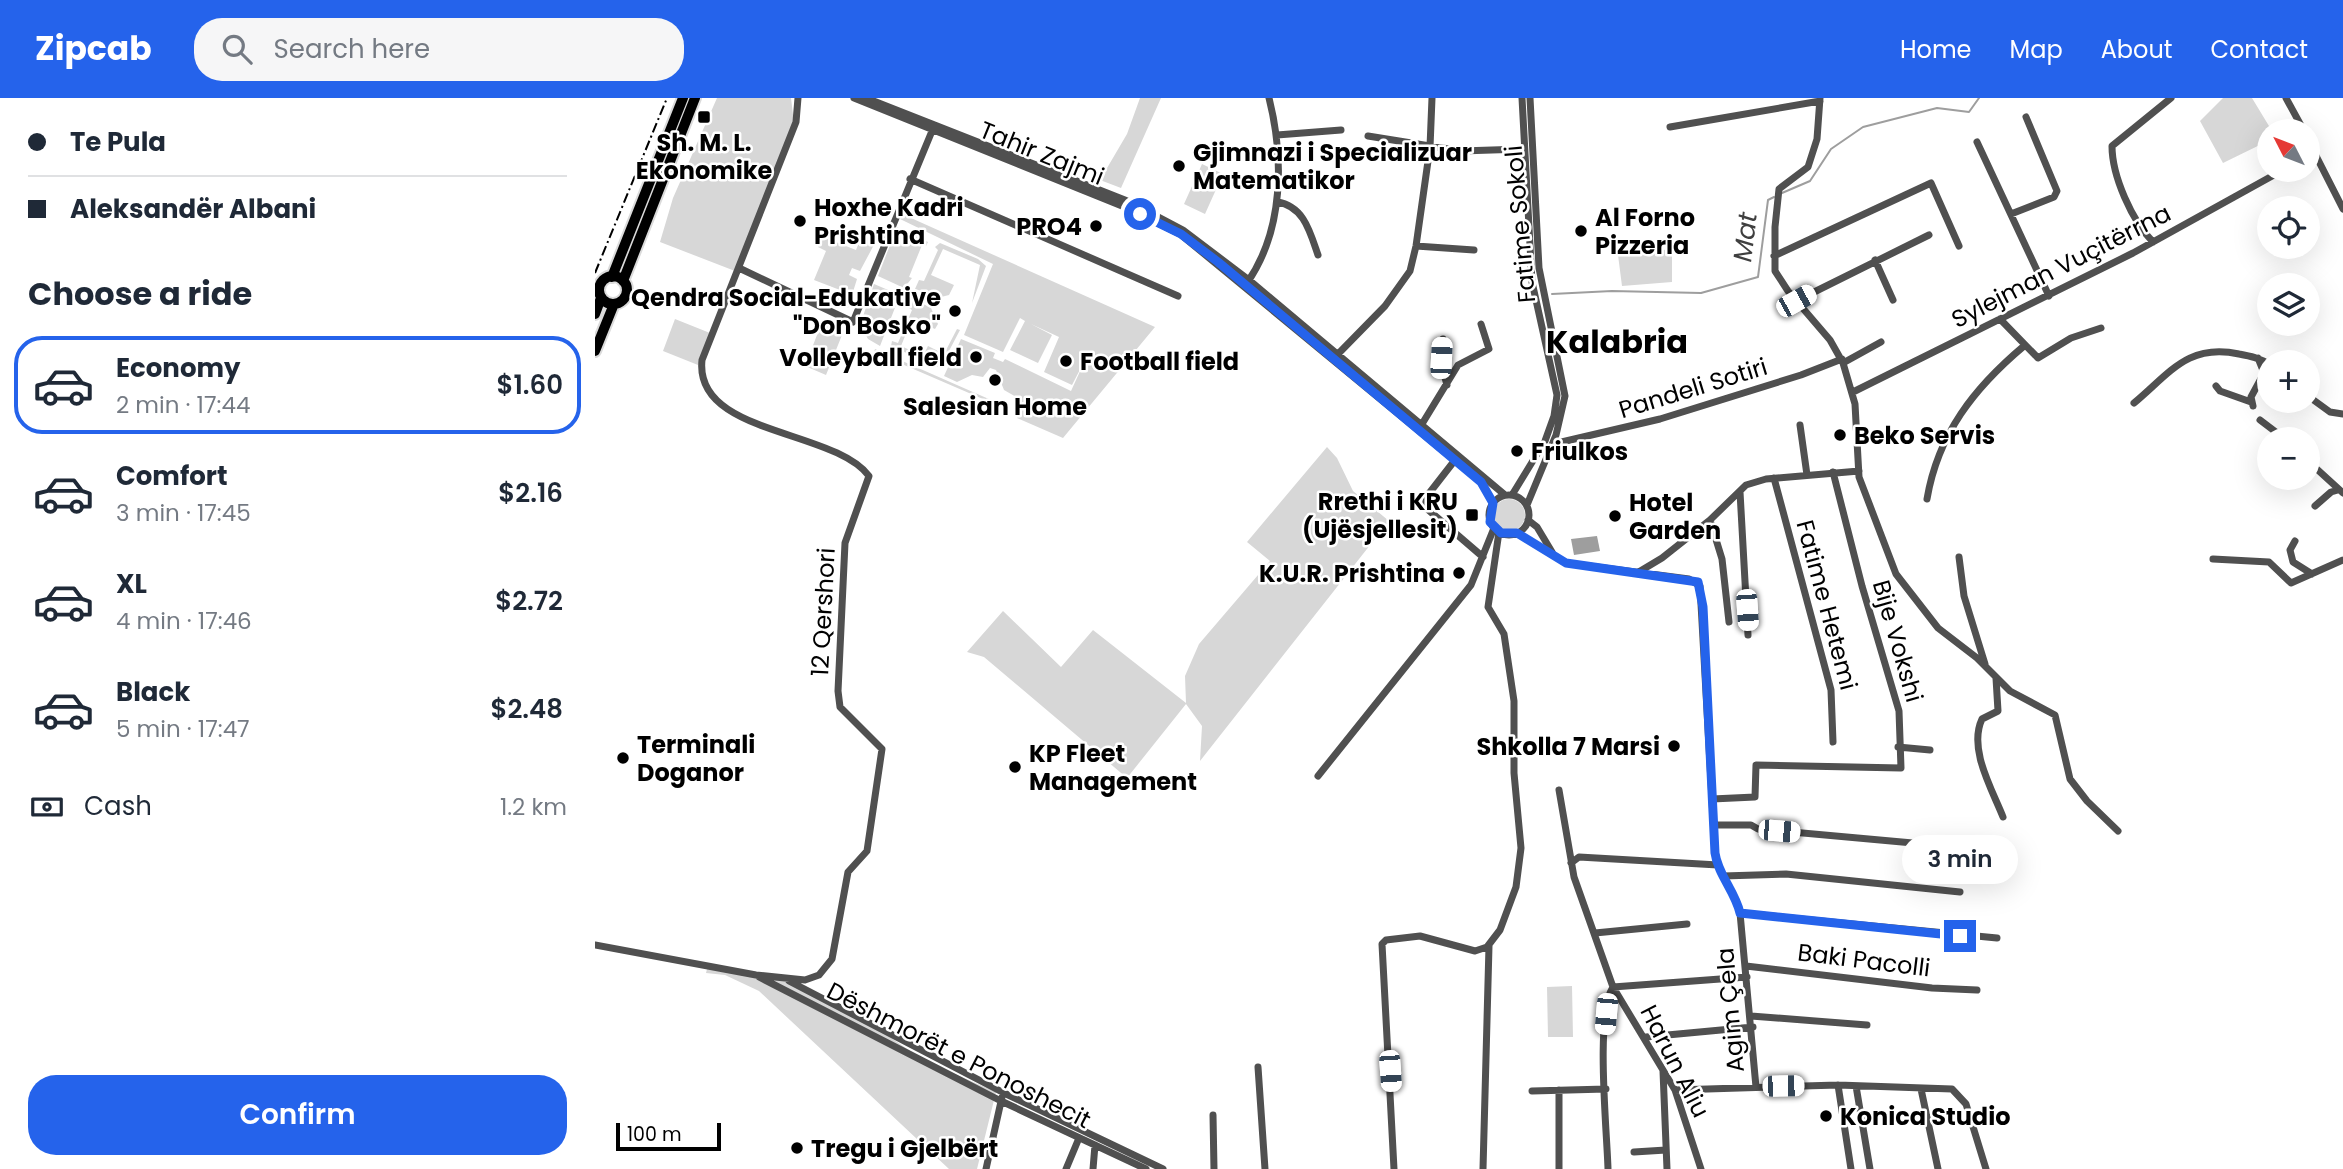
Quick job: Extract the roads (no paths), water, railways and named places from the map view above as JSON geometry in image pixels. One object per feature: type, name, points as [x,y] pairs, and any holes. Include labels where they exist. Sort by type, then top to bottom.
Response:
[{"type":"highway","points":[[595,314],[601,298],[600,285],[612,276],[683,98]]},
{"type":"highway","points":[[601,298],[614,304],[622,301],[627,294],[623,281],[695,98]]},
{"type":"highway","points":[[612,276],[623,281]]},
{"type":"highway","points":[[595,351],[614,304]]},
{"type":"street","name":"12 Qershori","points":[[784,977],[812,979],[829,965],[834,951],[846,877],[868,848],[881,749],[840,707],[838,691],[845,543],[869,476],[830,449],[788,435],[723,407],[705,388],[701,371],[702,360],[796,122],[798,98]]},
{"type":"street","name":"Tahir Zajmi","points":[[854,98],[1154,220],[1191,241],[1338,354],[1508,495]]},
{"type":"street","name":"Tahir Zajmi","points":[[866,98],[1143,208],[1194,237],[1481,482],[1493,503]]},
{"type":"street","points":[[1247,283],[1262,254],[1277,202],[1277,135],[1269,98]]},
{"type":"street","points":[[1338,354],[1404,281],[1416,246],[1430,147],[1432,98]]},
{"type":"street","name":"Fatime Sokoli","points":[[1508,495],[1545,442],[1554,416],[1557,395],[1532,282],[1522,98]]},
{"type":"street","name":"Fatime Sokoli","points":[[1527,505],[1553,444],[1565,406],[1565,387],[1539,268],[1530,98]]},
{"type":"street","points":[[2153,242],[2140,226],[2129,203],[2112,146],[2171,98]]},
{"type":"street","points":[[2286,98],[2297,119]]},
{"type":"street","points":[[1670,127],[1820,100],[1817,139],[1808,167],[1800,176],[1781,185],[1778,195],[1774,256],[1777,276],[1830,340],[1842,361],[1853,392],[1861,486],[1901,580],[1938,628],[2018,697],[2055,715],[2070,779],[2087,801],[2118,831]]},
{"type":"street","points":[[2011,214],[2054,197],[2057,191],[2026,117]]},
{"type":"street","points":[[739,268],[853,322],[932,131]]},
{"type":"street","points":[[1277,135],[1341,131]]},
{"type":"street","points":[[1367,136],[1461,151],[1523,149]]},
{"type":"street","points":[[1977,142],[2049,296]]},
{"type":"street","points":[[2321,171],[2343,209]]},
{"type":"street","points":[[910,179],[1178,296]]},
{"type":"street","name":"Sylejman Vuçitërrna","points":[[1853,392],[2049,296],[2261,182]]},
{"type":"street","points":[[1774,256],[1931,183],[1959,246]]},
{"type":"street","points":[[1277,202],[1292,206],[1301,215],[1318,255]]},
{"type":"street","points":[[1796,301],[1929,235]]},
{"type":"street","points":[[1416,246],[1474,250]]},
{"type":"street","points":[[1875,260],[1893,300]]},
{"type":"street","points":[[2000,319],[2024,346],[2035,356],[2042,358],[2071,338],[2101,328]]},
{"type":"street","points":[[1422,424],[1462,361],[1489,349],[1481,324]]},
{"type":"street","points":[[1443,339],[1441,363],[1447,385]]},
{"type":"street","name":"Pandeli Sotiri","points":[[1553,444],[1650,422],[1842,361],[1881,342]]},
{"type":"street","points":[[1927,499],[1936,460],[1961,411],[1983,383],[2024,346]]},
{"type":"street","points":[[2134,403],[2186,358],[2204,351],[2215,349],[2257,358]]},
{"type":"street","points":[[2215,386],[2220,391],[2252,404],[2257,391]]},
{"type":"street","points":[[2320,403],[2341,416]]},
{"type":"street","points":[[2260,420],[2269,427]]},
{"type":"street","points":[[1800,425],[1807,475]]},
{"type":"street","points":[[1455,460],[1427,496],[1425,507],[1483,557]]},
{"type":"street","points":[[1637,573],[1662,558],[1710,520],[1746,485],[1774,478],[1859,471]]},
{"type":"street","name":"Bije Vokshi","points":[[1712,799],[1755,797],[1756,765],[1901,768],[1898,747],[1899,711],[1862,586],[1833,472]]},
{"type":"street","points":[[2320,472],[2341,492]]},
{"type":"street","name":"Fatime Hetemi","points":[[1774,478],[1831,690],[1833,742]]},
{"type":"street","points":[[1740,492],[1748,635]]},
{"type":"street","points":[[2315,506],[2331,492],[2341,492]]},
{"type":"street","points":[[1483,1169],[1489,945],[1509,910],[1521,858],[1514,774],[1514,701],[1504,634],[1488,607],[1497,530],[1489,517],[1493,503],[1508,495],[1527,505],[1528,520],[1517,533],[1497,530]]},
{"type":"street","points":[[1528,520],[1537,527],[1554,556]]},
{"type":"street","points":[[1710,520],[1720,549],[1729,622]]},
{"type":"street","points":[[1318,776],[1471,585],[1497,530]]},
{"type":"street","name":"Agim Çela","points":[[1517,533],[1566,563],[1689,579],[1700,586],[1718,866],[1740,913],[1753,1027],[1756,1087]]},
{"type":"street","points":[[2295,541],[2290,550],[2291,556],[2312,574]]},
{"type":"street","points":[[1959,557],[1963,596],[1986,667]]},
{"type":"street","points":[[2213,559],[2269,562],[2291,583],[2343,560]]},
{"type":"street","points":[[1996,678],[1998,710],[1982,719],[1978,736],[1985,773],[2003,817]]},
{"type":"street","points":[[1898,747],[1930,750]]},
{"type":"street","name":"Harun Aliu","points":[[1559,790],[1571,863],[1613,987],[1646,1037],[1675,1090],[1701,1169]]},
{"type":"street","points":[[1714,825],[1751,825],[1758,830],[2001,850]]},
{"type":"street","points":[[1571,863],[1579,857],[1718,866]]},
{"type":"street","points":[[1723,876],[1786,874],[1960,892]]},
{"type":"street","points":[[1740,913],[1997,938]]},
{"type":"street","points":[[1595,933],[1687,924]]},
{"type":"street","points":[[1394,1169],[1382,944],[1386,940],[1411,935],[1433,938],[1475,951],[1489,945]]},
{"type":"street","name":"Dëshmorët e Ponoshecit","points":[[595,945],[756,975],[784,977],[1079,1138],[1133,1166],[1146,1169]]},
{"type":"street","name":"Baki Pacolli","points":[[1746,966],[1932,988],[1977,990]]},
{"type":"street","name":"Dëshmorët e Ponoshecit","points":[[756,975],[1002,1097],[1164,1169],[1173,1169]]},
{"type":"street","points":[[1608,1169],[1604,1035],[1607,1001],[1613,987],[1747,977]]},
{"type":"street","points":[[1751,1016],[1867,1025]]},
{"type":"street","points":[[1646,1037],[1753,1027]]},
{"type":"street","points":[[1258,1067],[1265,1169]]},
{"type":"street","points":[[1663,1067],[1667,1169]]},
{"type":"street","points":[[1838,1085],[1851,1169]]},
{"type":"street","points":[[1675,1090],[1838,1085],[1951,1089],[1963,1098],[1986,1169]]},
{"type":"street","points":[[1856,1086],[1870,1169]]},
{"type":"street","points":[[1532,1091],[1606,1089]]},
{"type":"street","points":[[1921,1089],[1938,1169]]},
{"type":"street","points":[[1559,1090],[1559,1169]]},
{"type":"street","points":[[986,1169],[1002,1097]]},
{"type":"street","points":[[1213,1115],[1214,1169]]},
{"type":"street","points":[[1066,1169],[1079,1138]]},
{"type":"street","points":[[1093,1169],[1095,1145]]},
{"type":"street","points":[[1634,1153],[1666,1150]]},
{"type":"waterway","name":"Mat","points":[[1782,193],[1810,181],[1831,149],[1863,127],[1937,108],[1969,112],[1979,98]]},
{"type":"waterway","name":"Mat","points":[[1552,294],[1612,291],[1701,293],[1758,277],[1768,200],[1774,197]]},
{"type":"railway","points":[[595,273],[667,98]]},
{"type":"place","name":"Sh. M. L. Ekonomike","points":[[704,117]]},
{"type":"place","name":"Gjimnazi i Specializuar Matematikor","points":[[1179,166]]},
{"type":"place","name":"Hoxhe Kadri Prishtina","points":[[800,221]]},
{"type":"place","name":"PRO4","points":[[1096,226]]},
{"type":"place","name":"Al Forno Pizzeria","points":[[1581,231]]},
{"type":"place","name":"Qendra Social-Edukative \"Don Bosko\"","points":[[955,311]]},
{"type":"place","name":"Volleyball field","points":[[976,357]]},
{"type":"place","name":"Football field","points":[[1066,361]]},
{"type":"place","name":"Salesian Home","points":[[995,380]]},
{"type":"place","name":"Beko Servis","points":[[1840,435]]},
{"type":"place","name":"Friulkos","points":[[1517,451]]},
{"type":"place","name":"Rrethi i KRU (Ujësjellesit)","points":[[1472,515]]},
{"type":"place","name":"Hotel Garden","points":[[1615,516]]},
{"type":"place","name":"K.U.R. Prishtina","points":[[1459,573]]},
{"type":"place","name":"Shkolla 7 Marsi","points":[[1674,746]]},
{"type":"place","name":"Terminali Doganor","points":[[623,758]]},
{"type":"place","name":"KP Fleet Management","points":[[1015,767]]},
{"type":"place","name":"Konica Studio","points":[[1826,1116]]},
{"type":"place","name":"Tregu i Gjelbërt","points":[[797,1148]]},
{"type":"district","name":"Kalabria","points":[[1617,341]]}]
